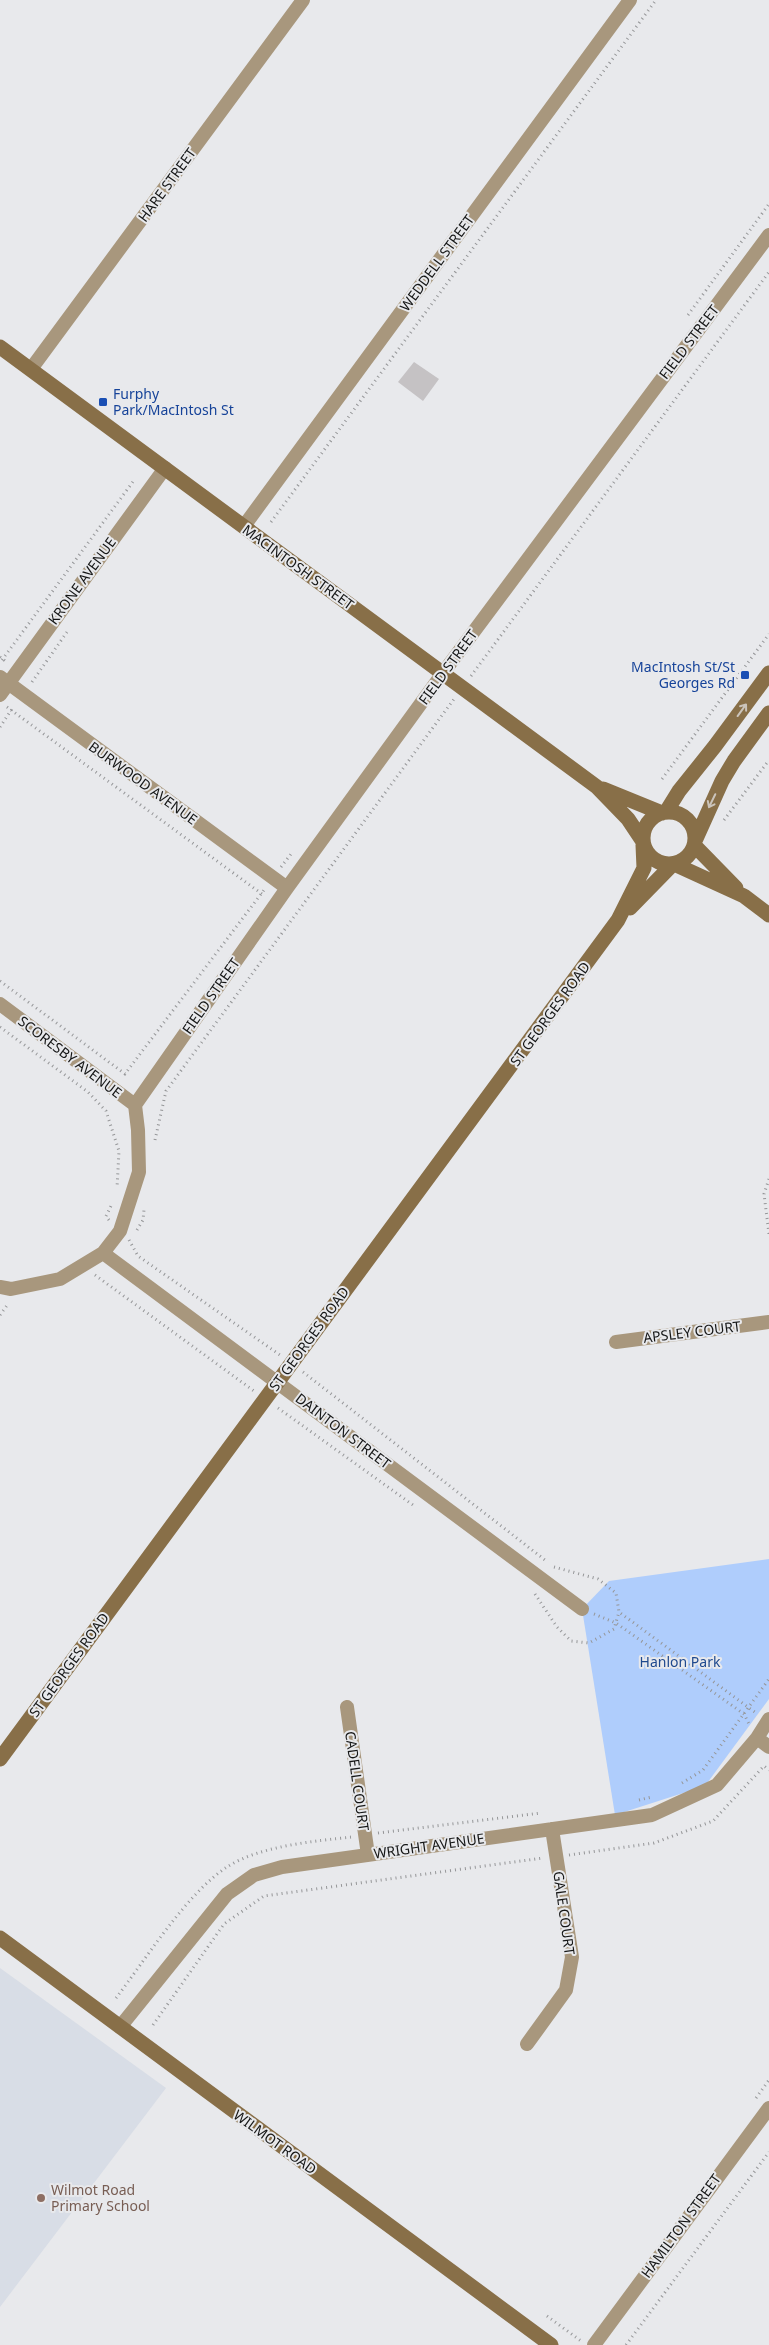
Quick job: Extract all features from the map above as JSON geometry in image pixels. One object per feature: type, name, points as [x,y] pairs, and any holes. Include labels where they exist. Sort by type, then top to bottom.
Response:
[{"type":"street","name":"HARE STREET","points":[[31,370],[303,0]]},
{"type":"street","name":"WEDDELL STREET","points":[[244,526],[630,0]]},
{"type":"street","name":"FIELD STREET","points":[[135,1105],[275,904],[769,235]]},
{"type":"street","name":"MACINTOSH STREET","points":[[0,347],[597,787],[628,819],[643,842]]},
{"type":"street","name":"KRONE AVENUE","points":[[3,685],[165,468]]},
{"type":"street","points":[[744,896],[674,864],[665,864],[651,858],[643,842],[645,826],[650,820],[664,812],[716,746],[769,673]]},
{"type":"street","name":"BURWOOD AVENUE","points":[[3,685],[287,888]]},
{"type":"street","points":[[674,864],[687,857],[695,844],[722,781],[734,761],[769,713]]},
{"type":"street","name":"MACINTOSH STREET","points":[[597,787],[664,812]]},
{"type":"street","points":[[664,812],[674,812],[688,820],[693,827],[695,844],[744,896],[769,915]]},
{"type":"street","name":"ST GEORGES ROAD","points":[[618,920],[644,868],[643,842]]},
{"type":"street","name":"ST GEORGES ROAD","points":[[0,1759],[618,920],[674,864]]},
{"type":"street","name":"SCORESBY AVENUE","points":[[0,1004],[135,1105],[138,1130],[139,1172],[120,1231],[107,1256]]},
{"type":"street","points":[[0,1287],[11,1289],[60,1279],[107,1256]]},
{"type":"street","name":"DAINTON STREET","points":[[107,1256],[582,1609]]},
{"type":"street","name":"APSLEY COURT","points":[[616,1342],[769,1322]]},
{"type":"street","name":"CADELL COURT","points":[[347,1707],[368,1855]]},
{"type":"street","name":"WRIGHT AVENUE","points":[[120,2027],[227,1894],[254,1875],[282,1868],[368,1855],[652,1815],[717,1785],[757,1738],[768,1720]]},
{"type":"street","points":[[757,1738],[769,1747]]},
{"type":"street","name":"GALE COURT","points":[[528,2044],[566,1990],[572,1957],[552,1830]]},
{"type":"street","name":"WILMOT ROAD","points":[[0,1938],[551,2345]]},
{"type":"street","name":"HAMILTON STREET","points":[[594,2345],[769,2108]]},
{"type":"path","points":[[270,522],[656,0]]},
{"type":"path","points":[[154,1145],[166,1091],[769,272]]},
{"type":"path","points":[[0,663],[135,479]]},
{"type":"path","points":[[662,779],[769,634]]},
{"type":"path","points":[[0,702],[294,918]]},
{"type":"path","points":[[724,820],[769,760]]},
{"type":"path","points":[[0,981],[126,1074],[294,849]]},
{"type":"path","points":[[0,1027],[88,1092],[106,1111],[119,1151],[117,1192]]},
{"type":"path","points":[[769,1179],[764,1194],[769,1234]]},
{"type":"path","points":[[106,1216],[113,1200]]},
{"type":"path","points":[[95,1275],[95,1269],[107,1256],[131,1242],[143,1220],[146,1200]]},
{"type":"path","points":[[131,1242],[138,1256],[292,1364],[556,1569],[598,1580],[610,1588],[616,1593],[619,1612],[614,1629],[589,1643],[571,1641],[557,1627],[532,1590]]},
{"type":"path","points":[[86,1279],[95,1275]]},
{"type":"path","points":[[95,1275],[421,1510]]},
{"type":"path","points":[[0,1315],[13,1298]]},
{"type":"path","points":[[582,1609],[616,1623],[744,1714],[757,1738]]},
{"type":"path","points":[[619,1612],[768,1720]]},
{"type":"path","points":[[153,2025],[224,1924],[264,1896],[654,1843],[714,1821],[764,1766],[769,1770]]},
{"type":"path","points":[[626,2345],[769,2152]]},
{"type":"path","points":[[547,2316],[586,2345]]},
{"type":"shaded area","name":"Wilmot Road Primary School","points":[[0,1968],[166,2088],[0,2307]]},
{"type":"green space","name":"Hanlon Park","points":[[769,1559],[769,1699],[705,1786],[615,1815],[582,1609],[609,1581]]},
{"type":"building","points":[[414,362],[439,379],[423,401],[398,382]]},
{"type":"place","name":"Furphy Park/MacIntosh St","points":[[103,402]]},
{"type":"place","name":"MacIntosh St/St Georges Rd","points":[[745,675]]},
{"type":"place","name":"Wilmot Road Primary School","points":[[41,2198]]}]
